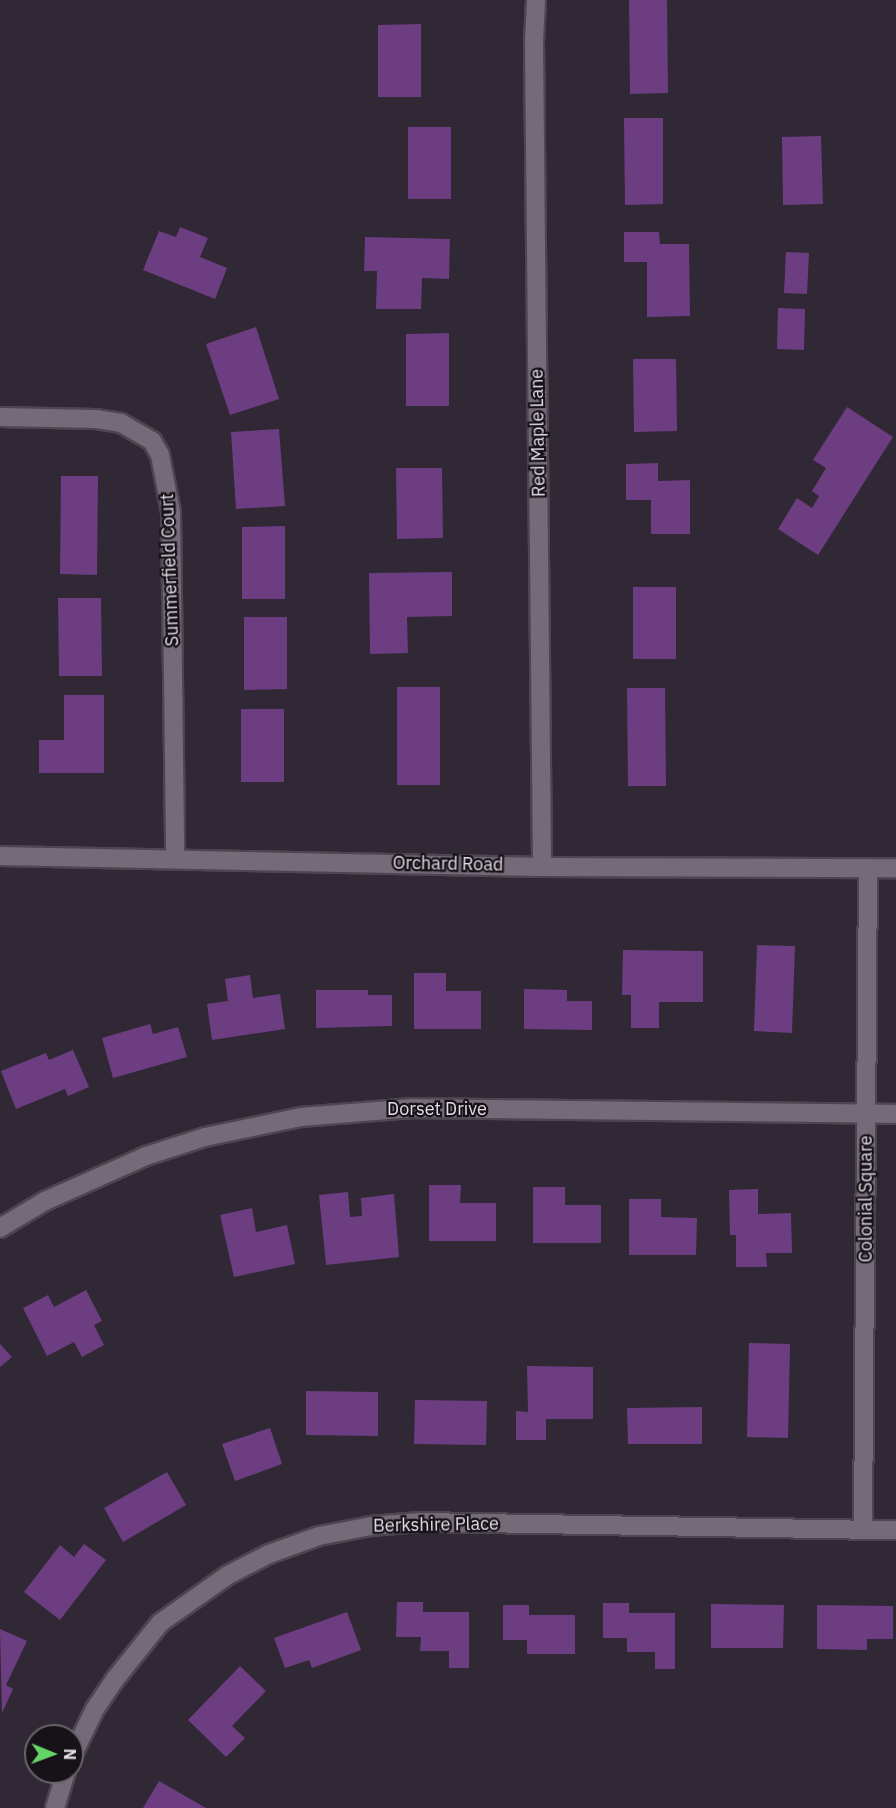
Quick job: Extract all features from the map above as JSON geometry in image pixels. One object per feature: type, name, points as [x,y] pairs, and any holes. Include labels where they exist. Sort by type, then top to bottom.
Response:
[{"type":"street","name":"Red Maple Lane","points":[[536,0],[534,65],[542,867]]},
{"type":"street","name":"Summerfield Court","points":[[0,417],[96,419],[121,423],[152,441],[160,455],[171,512],[175,858]]},
{"type":"street","name":"Orchard Road","points":[[0,856],[542,867],[896,868]]},
{"type":"street","name":"Colonial Square","points":[[863,1530],[868,868]]},
{"type":"street","name":"Dorset Drive","points":[[0,1228],[56,1196],[146,1156],[216,1134],[301,1117],[413,1108],[896,1114]]},
{"type":"street","name":"Berkshire Place","points":[[84,1731],[95,1709],[116,1678],[160,1623],[228,1575],[269,1554],[319,1536],[371,1526],[420,1522],[896,1530]]},
{"type":"street","points":[[55,1808],[62,1784]]},
{"type":"building","points":[[629,0],[667,0],[668,93],[630,94]]},
{"type":"building","points":[[421,24],[421,97],[378,97],[378,25]]},
{"type":"building","points":[[624,118],[663,118],[663,204],[625,205]]},
{"type":"building","points":[[408,127],[451,127],[451,199],[408,199]]},
{"type":"building","points":[[821,136],[823,204],[783,205],[782,137]]},
{"type":"building","points":[[180,227],[208,238],[200,257],[227,268],[215,299],[143,270],[159,231],[176,237]]},
{"type":"building","points":[[624,232],[659,232],[660,244],[689,244],[690,316],[647,317],[647,262],[624,262]]},
{"type":"building","points":[[365,237],[450,239],[449,279],[422,278],[421,309],[376,309],[377,271],[364,271]]},
{"type":"building","points":[[786,252],[809,253],[807,294],[784,293]]},
{"type":"building","points":[[778,308],[805,309],[804,350],[777,349]]},
{"type":"building","points":[[256,327],[279,399],[230,415],[206,344]]},
{"type":"building","points":[[449,333],[449,406],[406,406],[406,334]]},
{"type":"building","points":[[633,359],[676,359],[677,431],[634,432]]},
{"type":"building","points":[[847,407],[893,437],[818,555],[778,529],[797,498],[812,508],[819,496],[812,491],[826,468],[813,460]]},
{"type":"building","points":[[279,429],[285,506],[236,509],[231,432]]},
{"type":"building","points":[[658,463],[658,481],[690,480],[690,534],[651,534],[651,500],[626,500],[626,464]]},
{"type":"building","points":[[396,468],[442,468],[443,538],[397,539]]},
{"type":"building","points":[[61,476],[98,476],[97,575],[60,574]]},
{"type":"building","points":[[285,526],[285,599],[242,599],[242,527]]},
{"type":"building","points":[[452,572],[452,616],[407,617],[408,653],[370,654],[369,573]]},
{"type":"building","points":[[633,587],[676,587],[676,659],[633,659]]},
{"type":"building","points":[[58,598],[101,598],[102,676],[59,676]]},
{"type":"building","points":[[244,617],[287,617],[287,689],[244,690]]},
{"type":"building","points":[[397,687],[440,687],[440,785],[397,785]]},
{"type":"building","points":[[627,688],[665,688],[666,786],[628,786]]},
{"type":"building","points":[[64,695],[104,695],[104,773],[39,773],[39,740],[64,740]]},
{"type":"building","points":[[241,709],[284,709],[284,782],[241,782]]},
{"type":"building","points":[[757,945],[795,946],[792,1033],[754,1031]]},
{"type":"building","points":[[623,950],[703,951],[703,1002],[659,1002],[659,1028],[631,1028],[631,995],[622,995]]},
{"type":"building","points":[[414,973],[446,973],[446,991],[481,991],[481,1029],[414,1029]]},
{"type":"building","points":[[250,975],[253,998],[280,994],[285,1029],[212,1040],[207,1004],[228,1001],[225,979]]},
{"type":"building","points":[[524,989],[567,990],[567,1001],[592,1001],[592,1030],[524,1029]]},
{"type":"building","points":[[316,990],[368,990],[368,995],[392,995],[392,1026],[316,1028]]},
{"type":"building","points":[[150,1024],[153,1034],[178,1027],[187,1057],[113,1078],[102,1038]]},
{"type":"building","points":[[73,1050],[89,1087],[68,1096],[65,1089],[16,1109],[1,1071],[46,1053],[49,1060]]},
{"type":"building","points":[[429,1185],[461,1185],[460,1203],[496,1203],[496,1241],[429,1241]]},
{"type":"building","points":[[533,1187],[565,1187],[565,1205],[601,1205],[601,1243],[533,1243]]},
{"type":"building","points":[[758,1189],[758,1214],[791,1213],[792,1253],[766,1253],[767,1267],[736,1267],[736,1235],[730,1235],[729,1190]]},
{"type":"building","points":[[348,1192],[350,1217],[362,1216],[361,1198],[394,1194],[399,1257],[326,1265],[319,1195]]},
{"type":"building","points":[[629,1199],[661,1199],[661,1217],[697,1218],[696,1255],[629,1255]]},
{"type":"building","points":[[252,1208],[256,1232],[287,1225],[295,1264],[234,1277],[220,1215]]},
{"type":"building","points":[[86,1290],[102,1321],[94,1325],[104,1345],[82,1357],[74,1342],[47,1356],[23,1308],[48,1295],[54,1307]]},
{"type":"building","points":[[749,1343],[790,1344],[788,1438],[747,1437]]},
{"type":"building","points":[[0,1344],[12,1357],[0,1367]]},
{"type":"building","points":[[527,1366],[593,1367],[593,1419],[546,1419],[546,1440],[516,1440],[516,1411],[528,1412]]},
{"type":"building","points":[[306,1391],[378,1392],[378,1436],[306,1435]]},
{"type":"building","points":[[415,1400],[487,1401],[486,1445],[414,1444]]},
{"type":"building","points":[[702,1407],[702,1444],[628,1444],[627,1408]]},
{"type":"building","points":[[270,1428],[282,1464],[235,1481],[222,1444]]},
{"type":"building","points":[[167,1472],[186,1505],[123,1542],[104,1508]]},
{"type":"building","points":[[84,1544],[106,1560],[60,1620],[24,1592],[60,1545],[74,1557]]},
{"type":"building","points":[[397,1602],[423,1602],[423,1612],[469,1612],[469,1668],[449,1668],[449,1651],[420,1651],[421,1637],[396,1637]]},
{"type":"building","points":[[603,1603],[629,1603],[629,1613],[675,1613],[675,1669],[655,1669],[655,1652],[627,1652],[627,1638],[603,1638]]},
{"type":"building","points":[[711,1604],[784,1605],[783,1648],[711,1648]]},
{"type":"building","points":[[503,1605],[529,1605],[529,1615],[575,1615],[575,1654],[527,1654],[527,1640],[503,1640]]},
{"type":"building","points":[[817,1605],[893,1606],[893,1639],[867,1639],[867,1650],[817,1649]]},
{"type":"building","points":[[347,1612],[361,1650],[312,1668],[309,1660],[285,1668],[274,1638]]},
{"type":"building","points":[[0,1629],[27,1641],[6,1685],[13,1689],[2,1713]]},
{"type":"building","points":[[240,1666],[266,1691],[232,1726],[245,1738],[226,1757],[188,1720]]},
{"type":"building","points":[[159,1781],[206,1808],[143,1808]]}]
